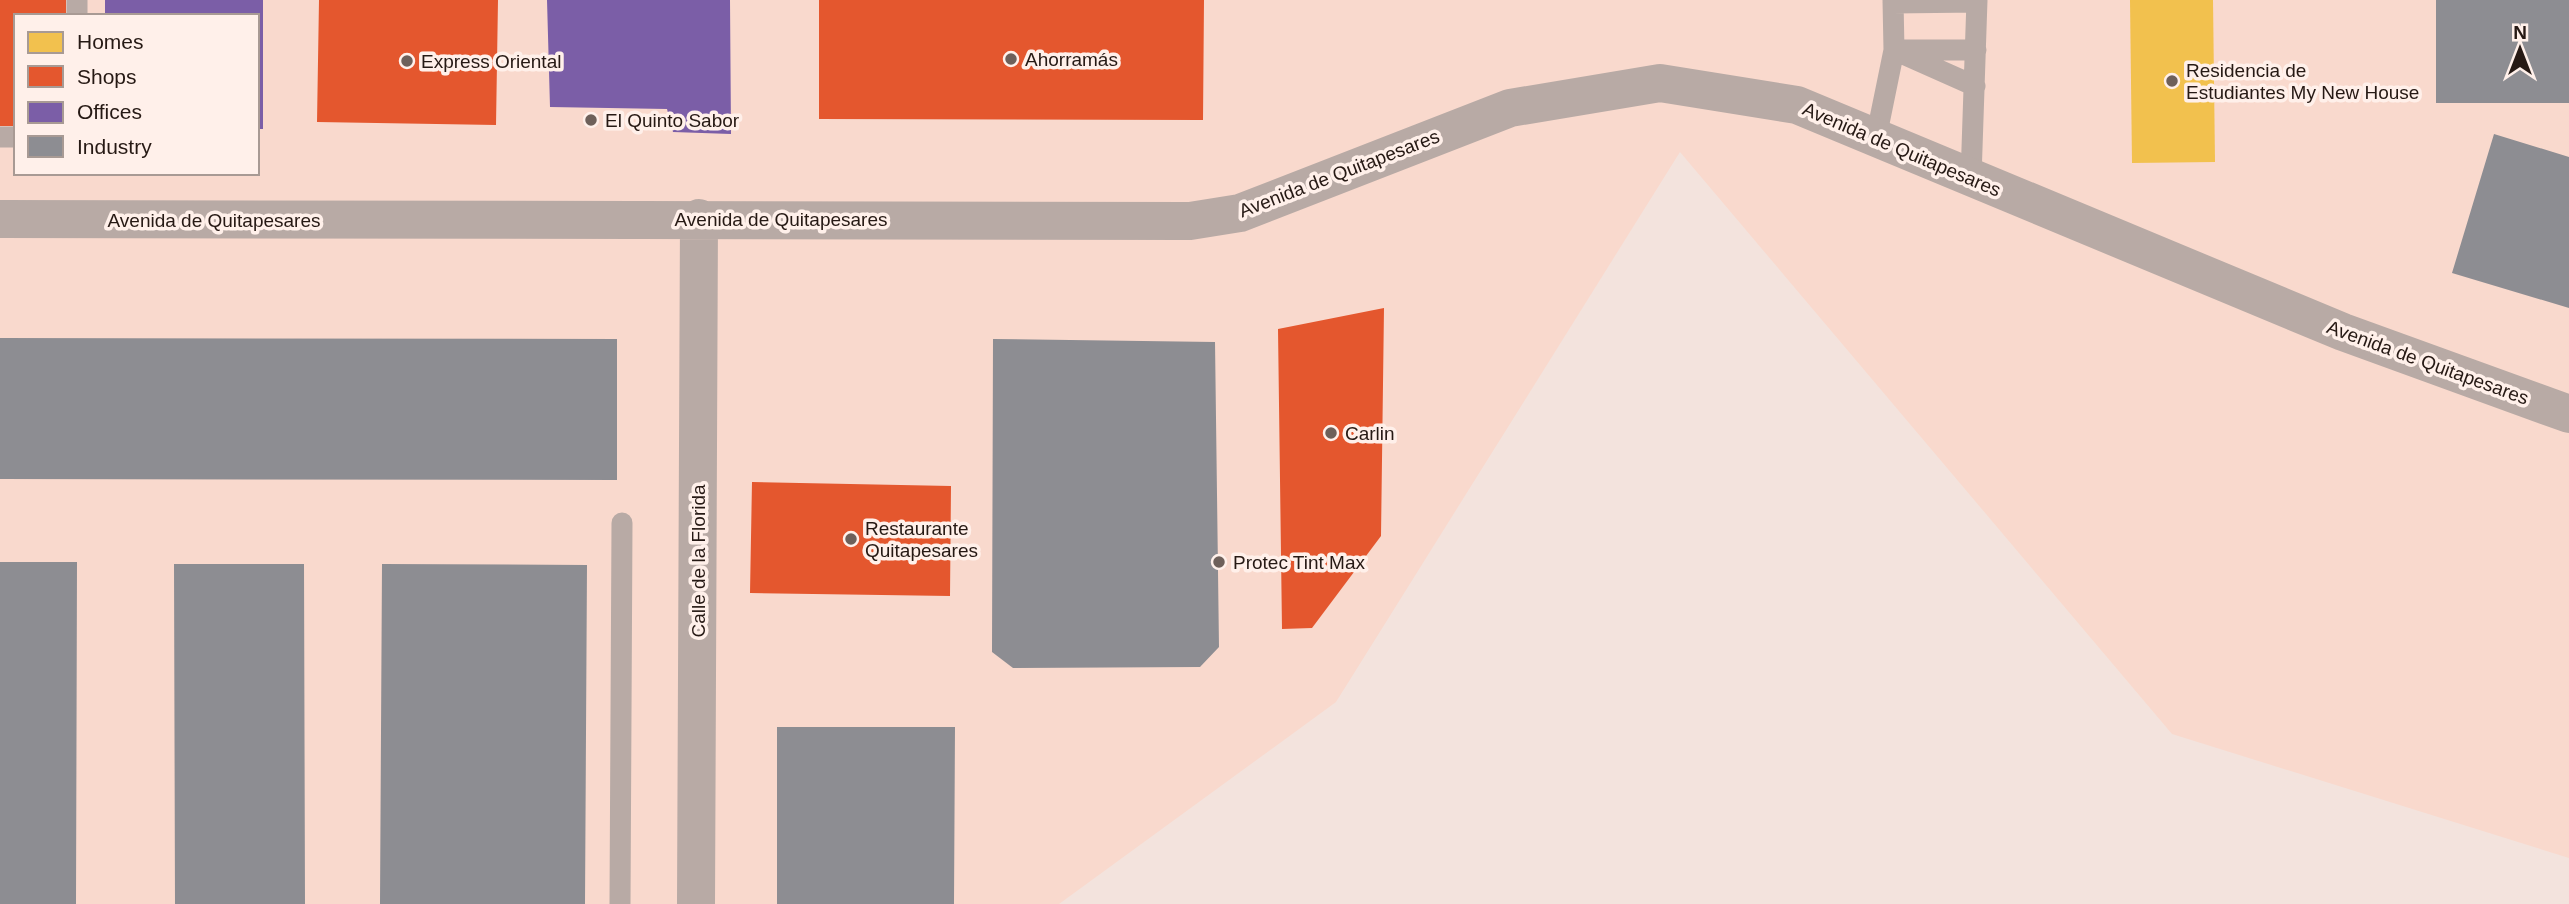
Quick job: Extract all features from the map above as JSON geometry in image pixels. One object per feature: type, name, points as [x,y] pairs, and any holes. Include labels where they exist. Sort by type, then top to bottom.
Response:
[{"type":"street","name":"Avenida de Quitapesares","points":[[0,219],[699,218],[1190,221],[1240,214],[1510,108],[1660,83],[1797,105],[2343,332],[2569,414]]},
{"type":"street","name":"Calle de la Florida","points":[[696,904],[699,218]]},
{"type":"lane","points":[[1876,138],[1894,50],[1893,1],[1977,1],[1971,178]]},
{"type":"lane","points":[[1894,50],[1976,50]]},
{"type":"lane","points":[[1894,50],[1975,86]]},
{"type":"lane","points":[[620,904],[622,523]]},
{"type":"shaded area","points":[[0,0],[2569,0],[2569,858],[2172,734],[1680,152],[1336,702],[1059,904],[0,904]]},
{"type":"building: Homes","name":"Residencia de Estudiantes My New House","points":[[2130,0],[2213,0],[2215,162],[2132,163]]},
{"type":"building: Shops","points":[[0,0],[66,0],[66,14],[14,14],[14,126],[0,126]]},
{"type":"building: Shops","name":"Express Oriental","points":[[319,0],[498,0],[496,125],[317,122]]},
{"type":"building: Shops","name":"Ahorramás","points":[[819,0],[1204,0],[1203,120],[819,119]]},
{"type":"building: Shops","name":"Carlin","points":[[1384,308],[1381,536],[1312,628],[1282,629],[1278,329]]},
{"type":"building: Shops","name":"Restaurante Quitapesares","points":[[752,482],[951,486],[950,596],[750,593]]},
{"type":"building: Offices","points":[[105,0],[263,0],[263,129],[259,129],[259,14],[105,14]]},
{"type":"building: Offices","points":[[547,0],[730,0],[731,134],[673,132],[667,109],[550,107]]},
{"type":"building: Industry","points":[[2436,0],[2569,0],[2569,103],[2436,103]]},
{"type":"building: Industry","points":[[2494,134],[2569,157],[2569,308],[2452,273]]},
{"type":"building: Industry","points":[[0,338],[617,339],[617,480],[0,479]]},
{"type":"building: Industry","points":[[993,339],[1215,342],[1219,647],[1200,667],[1013,668],[992,652]]},
{"type":"building: Industry","points":[[0,562],[77,562],[76,904],[0,904]]},
{"type":"building: Industry","points":[[174,564],[304,564],[305,904],[175,904]]},
{"type":"building: Industry","points":[[382,564],[587,565],[585,904],[380,904]]},
{"type":"building: Industry","points":[[777,727],[955,727],[954,904],[777,904]]},
{"type":"place","name":"Ahorramás","points":[[1011,59]]},
{"type":"place","name":"Express Oriental","points":[[407,61]]},
{"type":"place","name":"Residencia de Estudiantes My New House","points":[[2172,81]]},
{"type":"place","name":"El Quinto Sabor","points":[[591,120]]},
{"type":"place","name":"Carlin","points":[[1331,433]]},
{"type":"place","name":"Restaurante Quitapesares","points":[[851,539]]},
{"type":"place","name":"Protec Tint Max","points":[[1219,562]]}]
